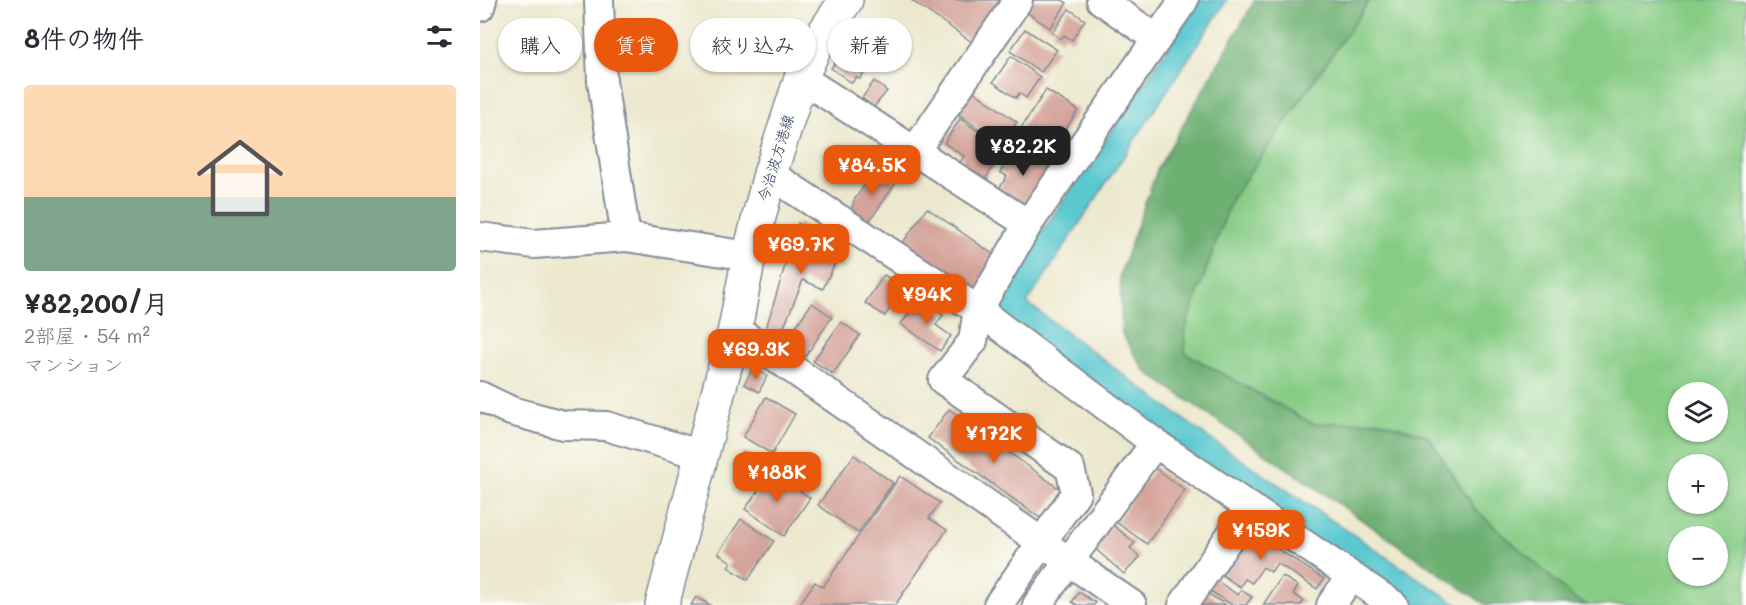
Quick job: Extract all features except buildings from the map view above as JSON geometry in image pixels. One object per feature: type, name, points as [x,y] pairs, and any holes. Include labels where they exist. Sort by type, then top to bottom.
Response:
[{"type":"main road","name":"今治波方港線","points":[[662,605],[735,329],[749,256],[770,174],[801,78],[816,45],[843,2]]},
{"type":"street","points":[[480,7],[482,0]]},
{"type":"street","points":[[599,0],[602,81],[626,237]]},
{"type":"street","points":[[915,151],[1018,0]]},
{"type":"street","points":[[1101,0],[1157,39]]},
{"type":"street","points":[[998,605],[1076,494],[1070,468],[943,380],[973,341],[978,310],[1029,224],[1184,0]]},
{"type":"street","points":[[801,78],[1029,224]]},
{"type":"street","points":[[770,174],[978,310],[1155,443],[1394,605]]},
{"type":"street","points":[[480,237],[534,244],[626,237],[749,256]]},
{"type":"street","points":[[735,329],[1132,605]]},
{"type":"street","points":[[480,396],[511,411],[553,423],[606,426],[702,454]]},
{"type":"street","points":[[1037,605],[1155,443]]},
{"type":"street","points":[[1183,605],[1250,507]]},
{"type":"street","points":[[1331,605],[1351,576]]},
{"type":"green space","points":[[1255,0],[1370,0],[1231,200],[1184,332],[1185,353],[1313,424],[1380,421],[1428,436],[1475,509],[1575,599],[1588,605],[1486,605],[1145,371],[1122,334],[1120,274],[1157,170]]},
{"type":"green space","points":[[1370,0],[1746,0],[1746,605],[1588,605],[1575,599],[1475,509],[1428,436],[1380,421],[1313,424],[1185,353],[1184,332],[1231,200]]},
{"type":"water","points":[[1198,0],[1227,0],[1027,303],[1206,436],[1458,605],[1413,605],[1246,497],[1004,319],[994,301],[1142,87]]}]
